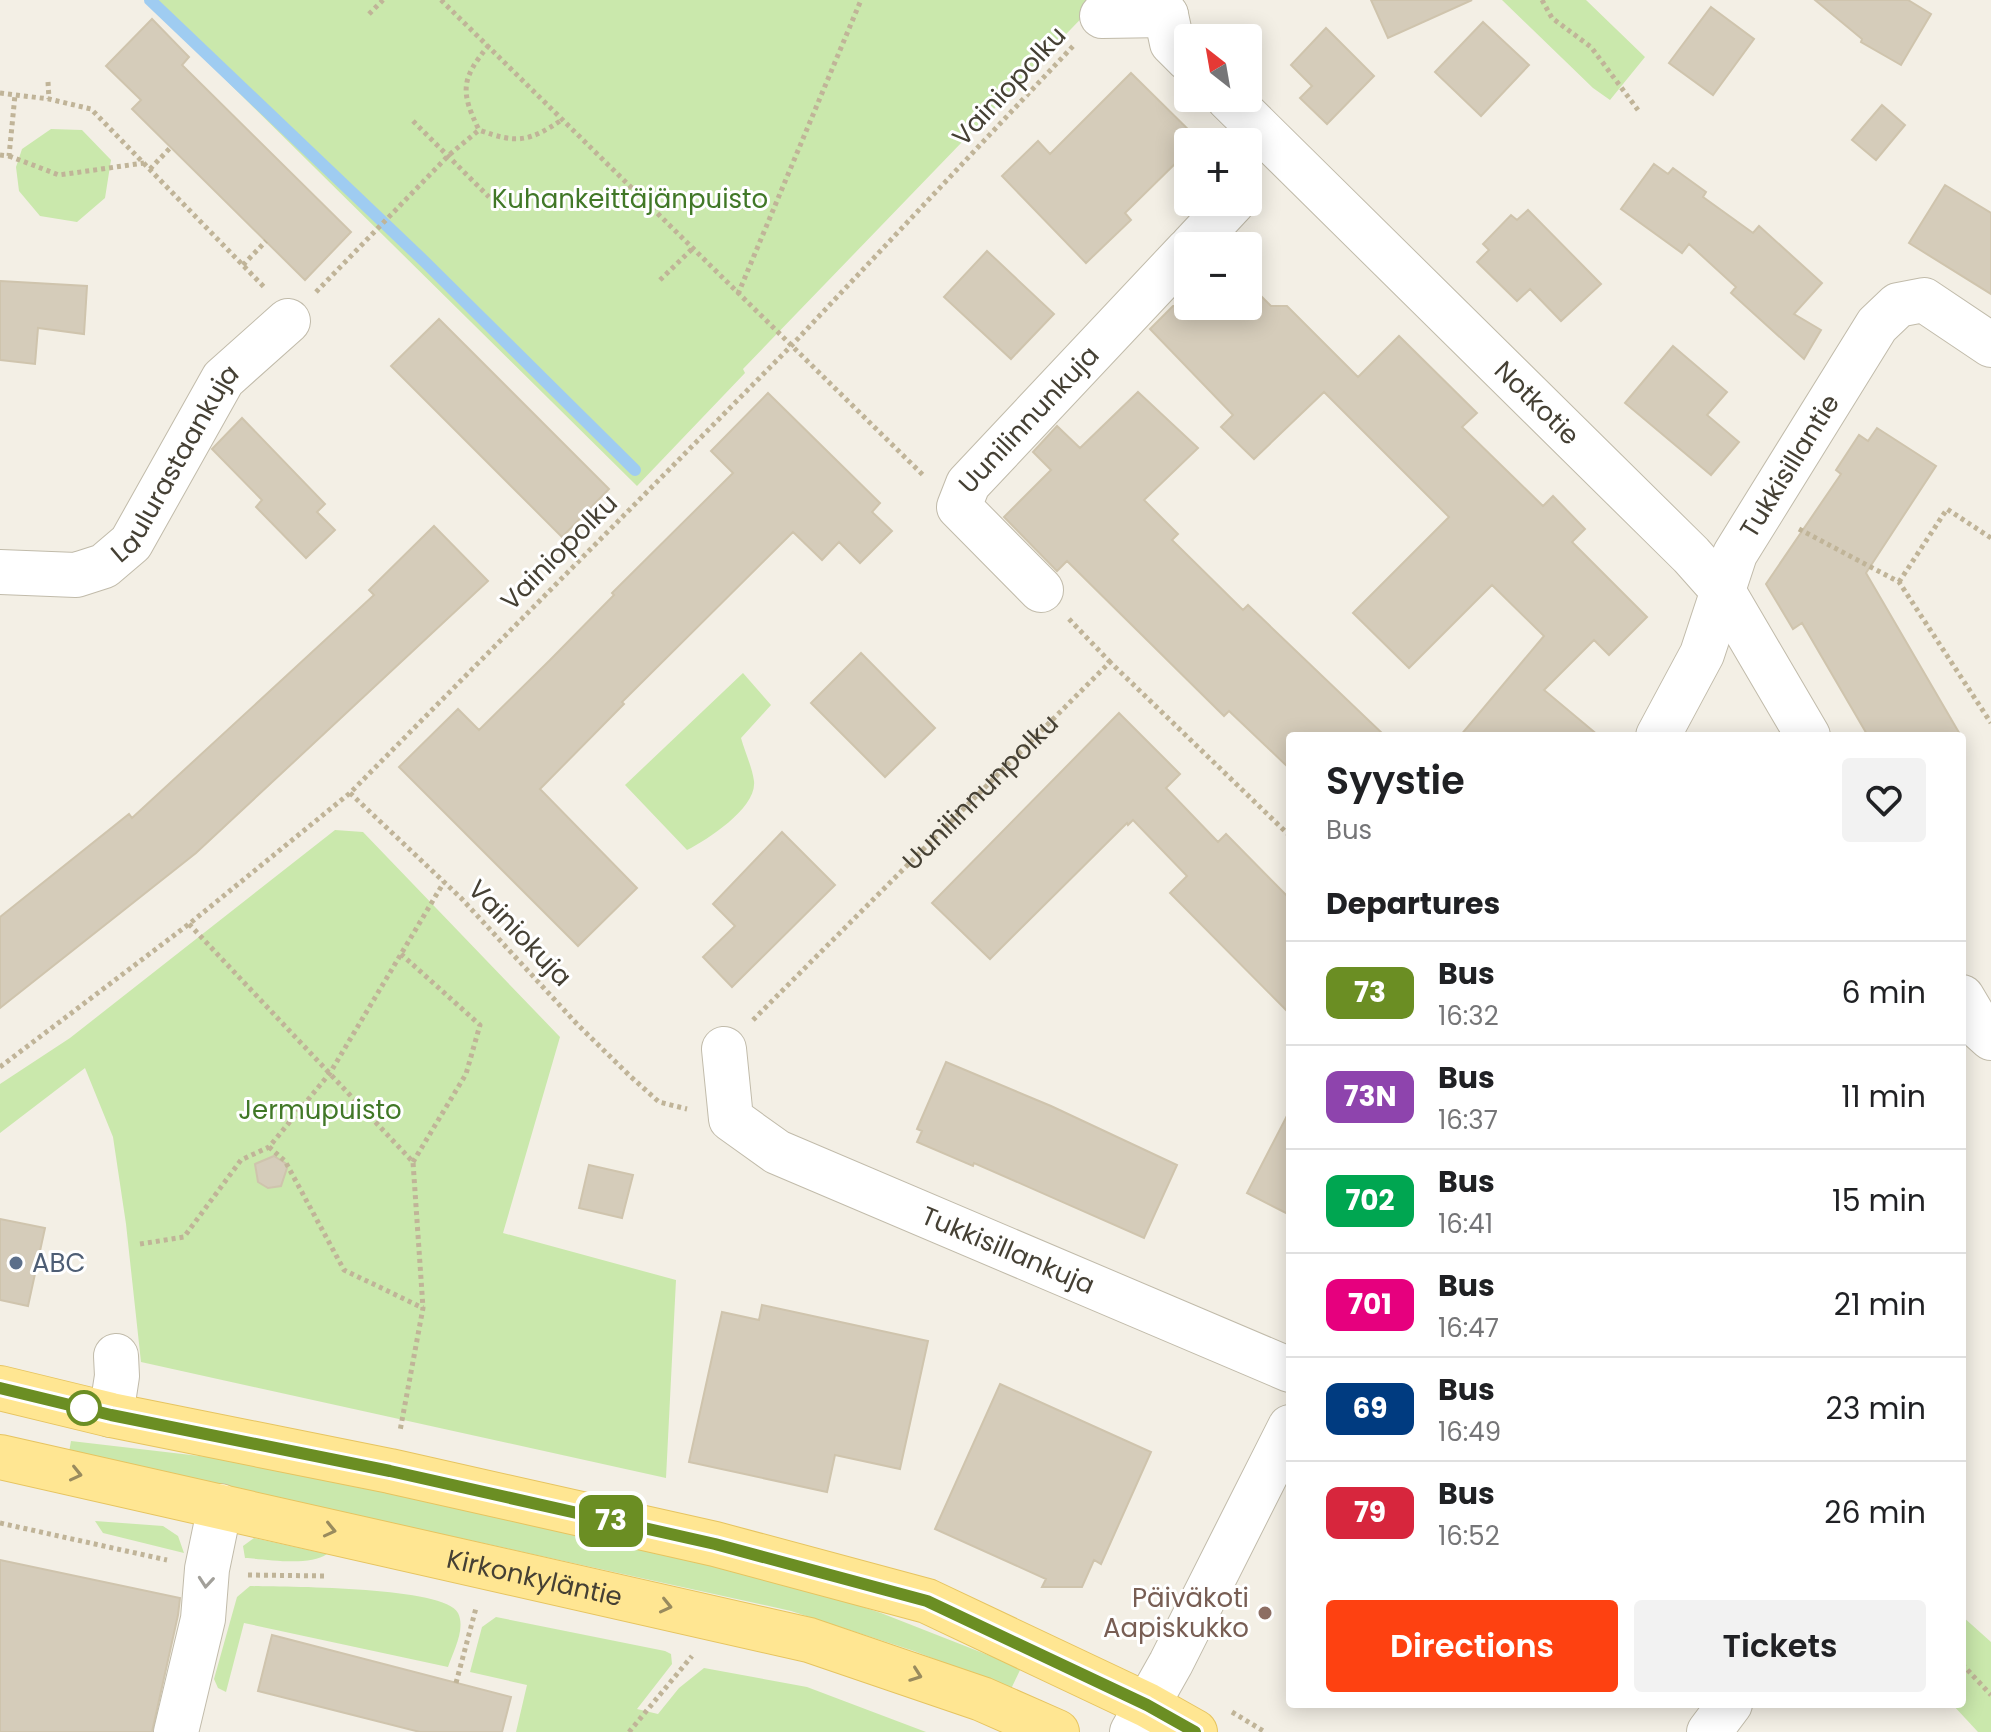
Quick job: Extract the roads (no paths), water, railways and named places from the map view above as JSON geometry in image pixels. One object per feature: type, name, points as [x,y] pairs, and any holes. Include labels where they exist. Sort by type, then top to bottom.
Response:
[{"type":"main road","points":[[0,1388],[111,1415],[390,1471],[715,1544],[927,1601],[1140,1718],[1195,1732]]},
{"type":"main road","name":"Kirkonkyläntie","points":[[0,1457],[809,1640],[969,1694],[1057,1732]]},
{"type":"street","points":[[1102,16],[1176,7]]},
{"type":"street","points":[[1174,25],[1174,45]]},
{"type":"street","name":"Notkotie","points":[[1243,112],[1691,555],[1723,591],[1806,732]]},
{"type":"street","points":[[1262,171],[1282,150]]},
{"type":"street","name":"Uunilinnunkuja","points":[[1205,232],[1220,216]]},
{"type":"street","name":"Uunilinnunkuja","points":[[1041,590],[959,507],[968,484],[1174,265]]},
{"type":"street","name":"Tukkisillantie","points":[[1660,732],[1702,654],[1735,554],[1877,325],[1898,305],[1924,300],[1991,345]]},
{"type":"street","name":"Laulurastaankuja","points":[[0,572],[76,575],[104,566],[131,543],[223,379],[288,321]]},
{"type":"street","points":[[1966,1004],[1981,1029],[1991,1038]]},
{"type":"street","name":"Tukkisillankuja","points":[[724,1049],[731,1119],[777,1152],[1286,1368]]},
{"type":"street","points":[[111,1415],[117,1376],[116,1356]]},
{"type":"street","points":[[1140,1718],[1286,1435]]},
{"type":"street","points":[[176,1732],[203,1619],[207,1569],[220,1506]]},
{"type":"street","points":[[1709,1732],[1727,1708]]},
{"type":"waterway","points":[[150,0],[425,262],[635,470]]},
{"type":"place","name":"ABC","points":[[16,1263]]},
{"type":"place","name":"Päiväkoti Aapiskukko","points":[[1265,1613]]},
{"type":"park label","name":"Kuhankeittäjänpuisto","points":[[630,199]]},
{"type":"park label","name":"Jermupuisto","points":[[320,1110]]}]
